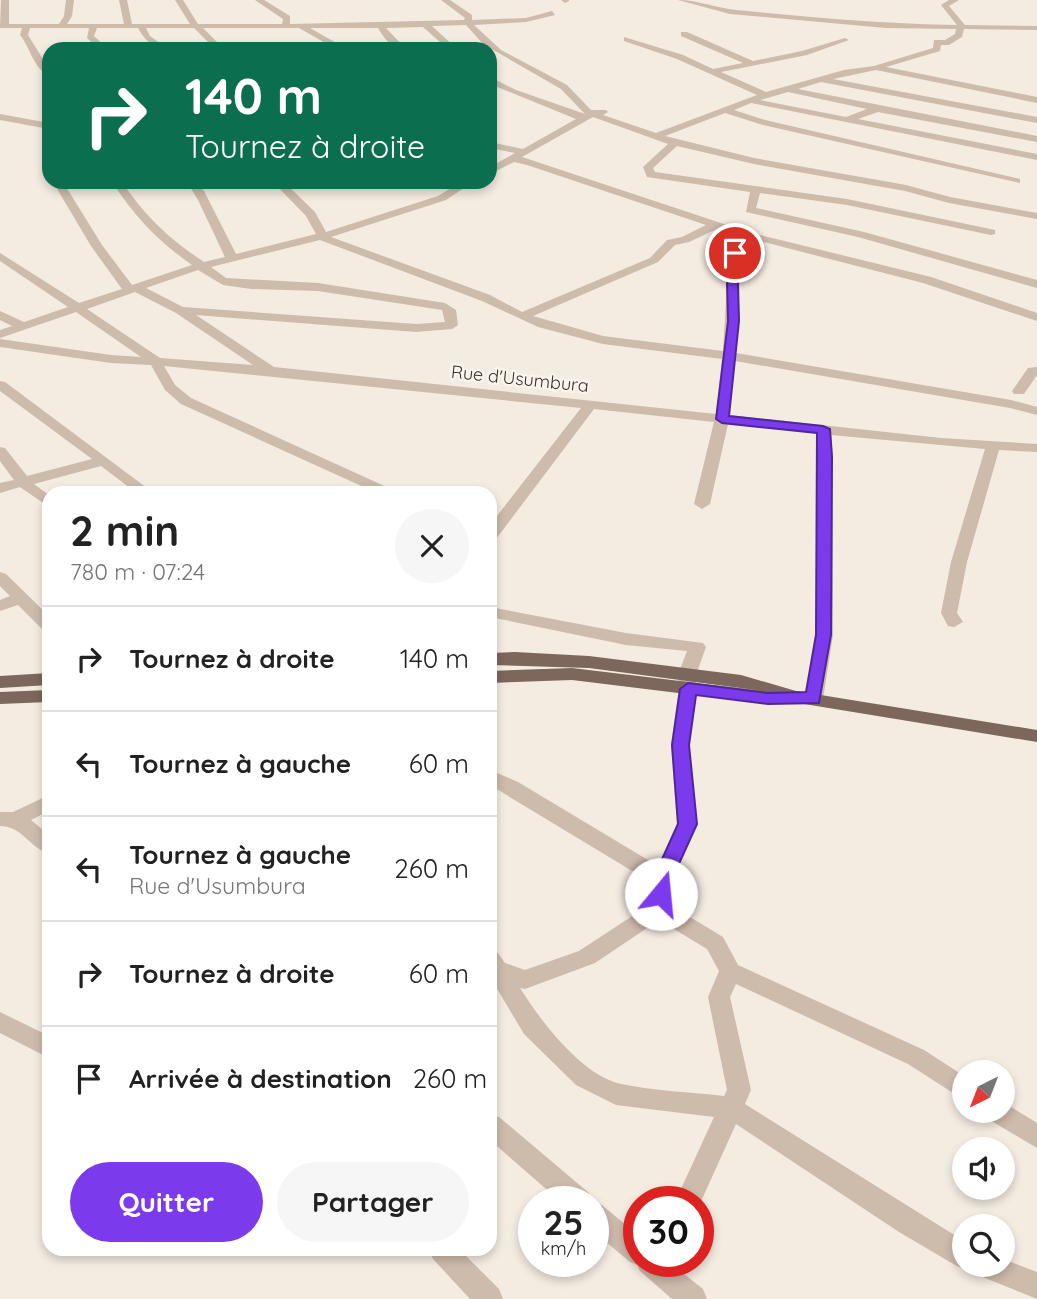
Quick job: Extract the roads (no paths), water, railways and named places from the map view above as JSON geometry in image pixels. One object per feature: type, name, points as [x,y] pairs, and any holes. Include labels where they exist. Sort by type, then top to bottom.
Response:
[{"type":"main road","points":[[497,660],[687,682],[768,698],[792,696],[814,699],[1037,736]]},
{"type":"main road","points":[[497,676],[573,667]]},
{"type":"main road","points":[[0,682],[42,679]]},
{"type":"main road","points":[[0,698],[42,696]]},
{"type":"street","points":[[5,0],[2,26],[26,27],[380,26],[526,20],[552,13]]},
{"type":"street","points":[[61,26],[68,16],[70,0]]},
{"type":"street","points":[[123,0],[128,25]]},
{"type":"street","points":[[179,0],[196,26],[213,42]]},
{"type":"street","points":[[259,0],[287,18],[286,25]]},
{"type":"street","points":[[375,0],[385,3]]},
{"type":"street","points":[[444,0],[469,17],[468,22],[479,38],[485,42]]},
{"type":"street","points":[[682,0],[730,12],[807,20],[899,27],[1037,28]]},
{"type":"street","points":[[659,135],[765,95],[821,79],[875,68],[937,49],[937,42],[946,43],[960,35],[961,22],[946,11],[945,5],[955,0]]},
{"type":"street","points":[[421,15],[446,42]]},
{"type":"street","points":[[807,20],[809,36],[820,48]]},
{"type":"street","points":[[93,42],[90,36],[94,26]]},
{"type":"street","points":[[141,26],[147,37],[154,42]]},
{"type":"street","points":[[301,26],[327,42]]},
{"type":"street","points":[[380,26],[393,42]]},
{"type":"street","points":[[26,27],[24,35],[30,41],[42,66]]},
{"type":"street","points":[[684,34],[751,63]]},
{"type":"street","points":[[627,39],[714,71],[765,95]]},
{"type":"street","points":[[714,71],[845,40]]},
{"type":"street","points":[[497,49],[565,87],[587,116]]},
{"type":"street","points":[[875,68],[1037,100]]},
{"type":"street","points":[[821,79],[1037,121]]},
{"type":"street","points":[[497,84],[513,92],[587,116],[659,135],[673,142],[754,161],[906,188],[949,200],[1037,216]]},
{"type":"street","points":[[786,89],[1037,139]]},
{"type":"street","points":[[750,100],[1037,158]]},
{"type":"street","points":[[846,120],[877,109]]},
{"type":"street","points":[[725,110],[763,122],[862,142],[1016,181]]},
{"type":"street","points":[[497,168],[587,116],[620,111]]},
{"type":"street","points":[[607,112],[660,123]]},
{"type":"street","points":[[0,117],[42,125]]},
{"type":"street","points":[[673,142],[673,145],[648,167],[651,176],[847,202],[991,232]]},
{"type":"street","points":[[497,146],[525,152]]},
{"type":"street","points":[[514,159],[744,234],[927,280],[1037,317]]},
{"type":"street","points":[[756,188],[750,210],[834,228],[1037,284]]},
{"type":"street","points":[[62,189],[97,246],[133,289],[180,310],[275,373]]},
{"type":"street","points":[[122,189],[138,213],[163,239],[223,281],[235,284],[318,287],[445,307],[450,310],[452,325],[416,328],[180,310]]},
{"type":"street","points":[[198,189],[232,258]]},
{"type":"street","points":[[285,189],[311,214],[323,237],[486,298],[523,316],[577,334],[626,344],[728,356],[1011,404],[1037,411]]},
{"type":"street","points":[[0,334],[203,266],[323,237],[442,198],[454,189]]},
{"type":"street","points":[[523,316],[654,260],[671,242],[685,240],[715,225]]},
{"type":"street","points":[[702,503],[722,419],[733,321],[733,284],[740,261],[735,253],[744,234]]},
{"type":"street","points":[[0,256],[155,360],[163,381],[172,392],[186,401],[373,486]]},
{"type":"street","points":[[0,316],[23,326]]},
{"type":"street","name":"Rue d'Usumbura","points":[[0,344],[111,359],[155,360],[722,419],[1037,448]]},
{"type":"street","points":[[1019,391],[1033,371],[1037,371]]},
{"type":"street","points":[[0,385],[137,486]]},
{"type":"street","points":[[497,517],[590,405]]},
{"type":"street","points":[[814,699],[824,635],[823,429]]},
{"type":"street","points":[[954,622],[949,613],[959,562],[993,446]]},
{"type":"street","points":[[0,452],[23,482],[42,497]]},
{"type":"street","points":[[0,488],[103,461]]},
{"type":"street","points":[[0,577],[20,598],[42,615]]},
{"type":"street","points":[[0,606],[20,598]]},
{"type":"street","points":[[497,613],[626,639],[697,647],[687,682],[680,745],[687,824],[663,879],[659,909],[587,957],[525,980],[497,966]]},
{"type":"street","points":[[497,781],[663,879]]},
{"type":"street","points":[[8,819],[42,805]]},
{"type":"street","points":[[8,819],[42,841]]},
{"type":"street","points":[[659,909],[715,943],[730,971],[916,1058],[952,1081]]},
{"type":"street","points":[[497,969],[532,1027],[584,1078],[616,1094],[731,1108],[952,1249]]},
{"type":"street","points":[[695,1186],[739,1090],[719,997],[730,971]]},
{"type":"street","points":[[0,1021],[42,1044]]},
{"type":"street","points":[[1015,1122],[1037,1137]]},
{"type":"street","points":[[497,1131],[561,1186]]},
{"type":"street","points":[[609,1227],[623,1238]]},
{"type":"street","points":[[448,1256],[489,1299]]},
{"type":"street","points":[[669,1277],[693,1299]]},
{"type":"street","points":[[1014,1277],[1037,1286]]}]
